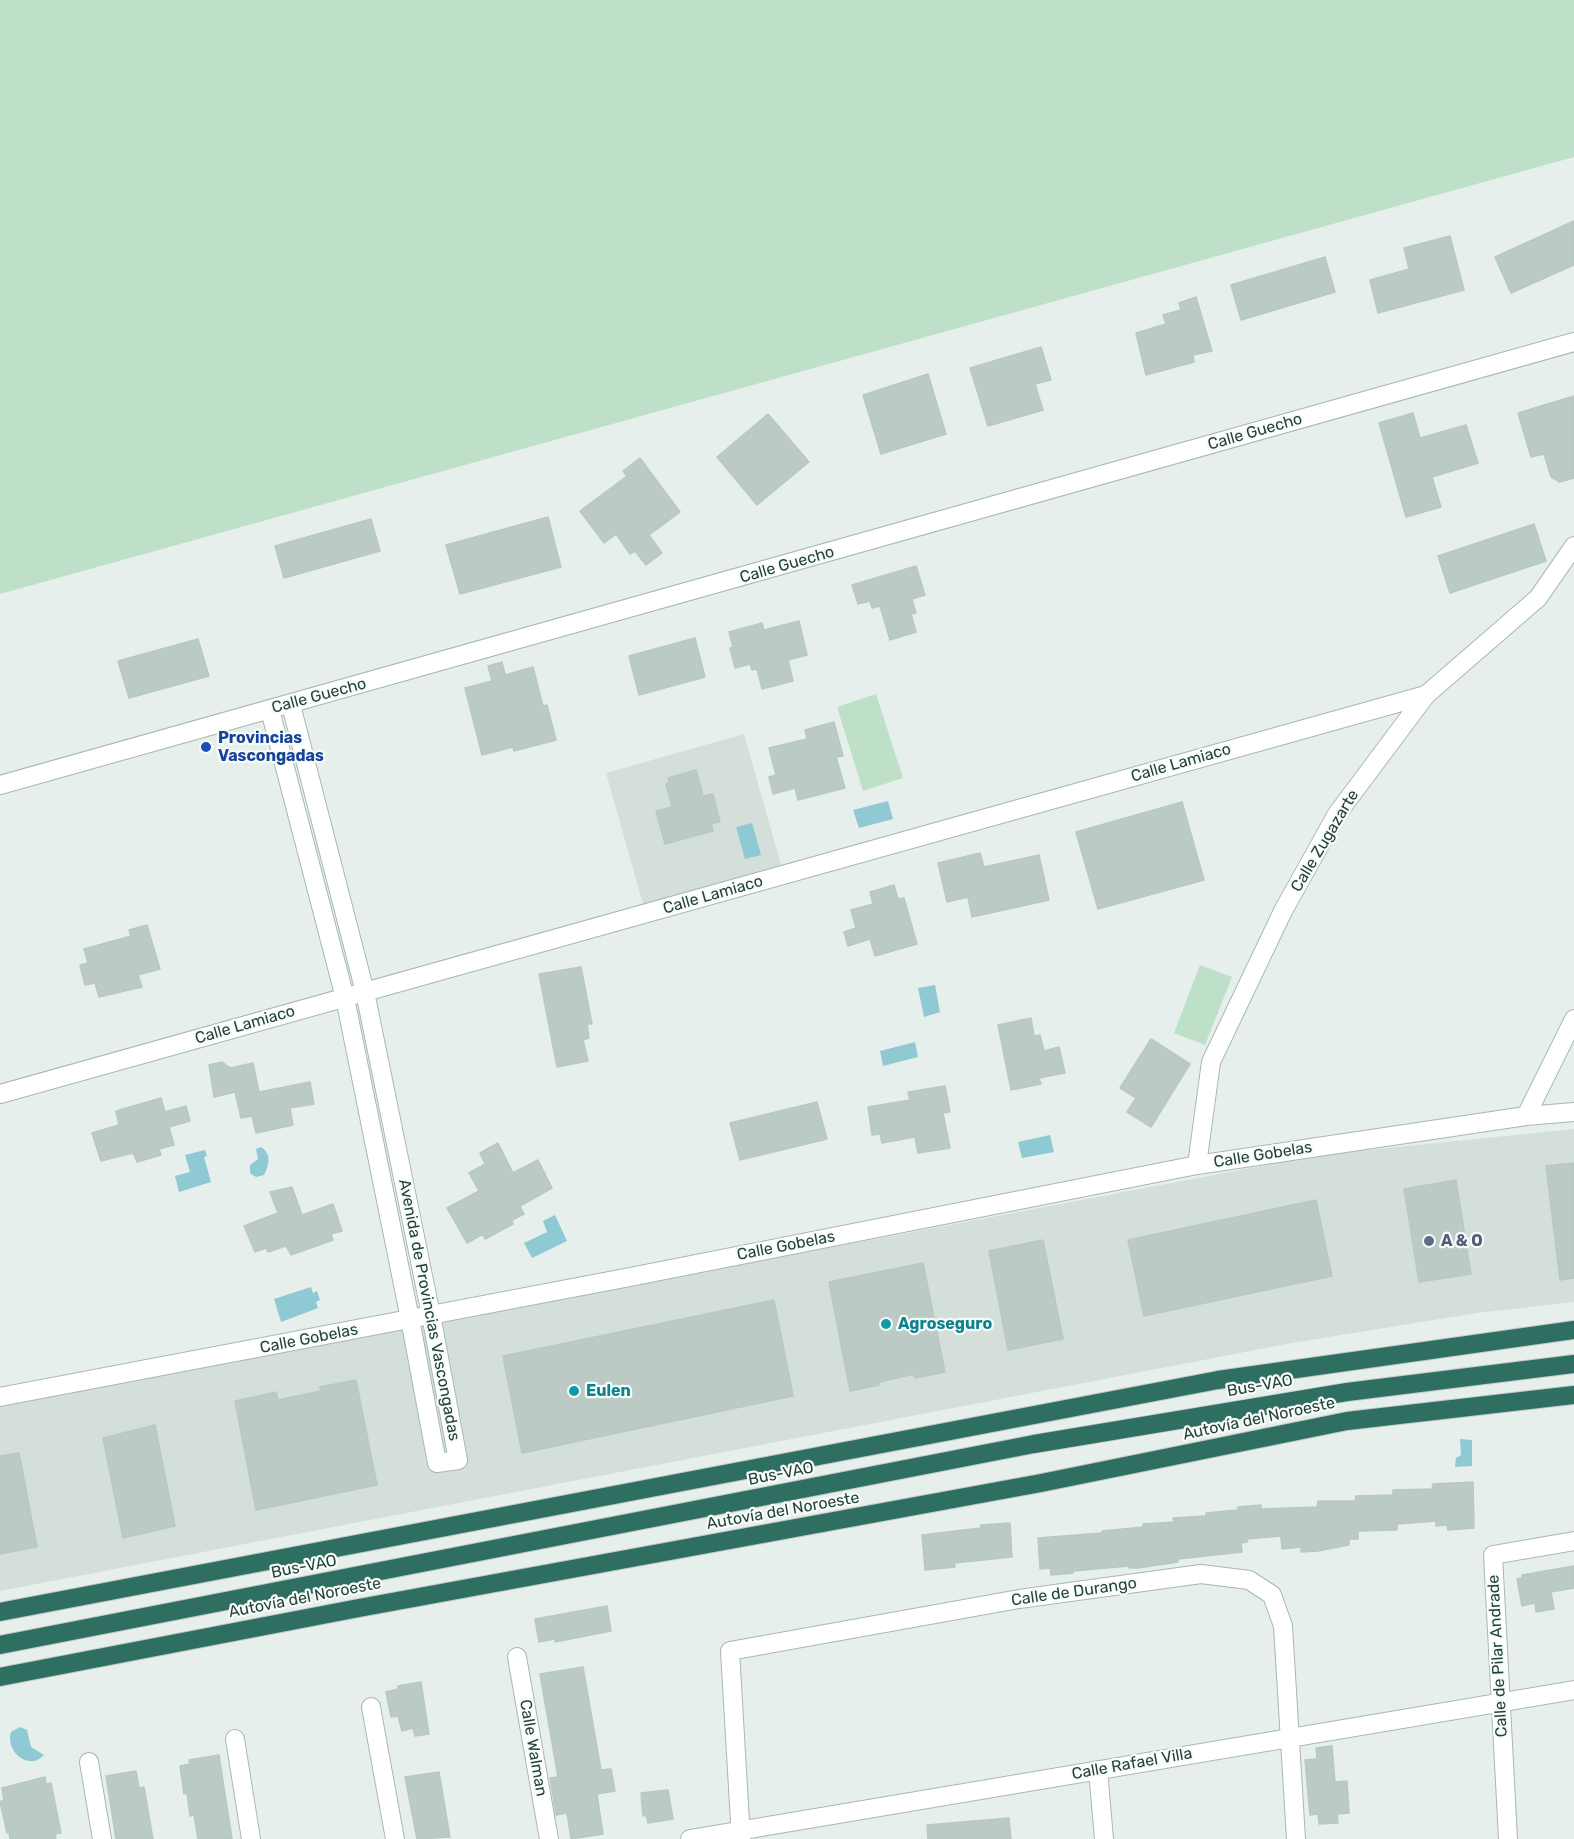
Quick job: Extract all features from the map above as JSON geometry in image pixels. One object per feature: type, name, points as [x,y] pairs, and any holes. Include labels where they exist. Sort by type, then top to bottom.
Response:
[{"type":"highway","points":[[0,1612],[1218,1380],[1574,1330]]},
{"type":"highway","name":"Bus-VAO","points":[[0,1645],[1034,1444],[1347,1392],[1574,1364]]},
{"type":"highway","name":"Autovía del Noroeste","points":[[0,1677],[371,1605],[1041,1483],[1347,1421],[1574,1395]]},
{"type":"street","name":"Calle Guecho","points":[[0,785],[291,705],[1574,342]]},
{"type":"street","name":"Calle Zugazarte","points":[[1197,1165],[1211,1062],[1283,911],[1337,814],[1426,695],[1538,598],[1574,546]]},
{"type":"street","name":"Calle Lamiaco","points":[[0,1094],[1426,695]]},
{"type":"street","name":"Avenida de Provincias Vascongadas","points":[[270,710],[345,998],[437,1463],[458,1460],[366,992],[291,705]]},
{"type":"street","points":[[1526,1116],[1574,1019]]},
{"type":"street","name":"Calle Gobelas","points":[[0,1397],[1197,1165],[1526,1116],[1574,1112]]},
{"type":"street","name":"Calle de Pilar Andrade","points":[[1508,1839],[1493,1555],[1574,1541]]},
{"type":"street","name":"Calle de Durango","points":[[741,1835],[730,1652],[1019,1599],[1200,1574],[1249,1580],[1272,1596],[1283,1626],[1296,1839]]},
{"type":"street","name":"Calle Walman","points":[[517,1657],[549,1839]]},
{"type":"street","name":"Calle Rafael Villa","points":[[690,1839],[741,1835],[1098,1770],[1574,1690]]},
{"type":"street","points":[[371,1707],[395,1839]]},
{"type":"street","points":[[235,1739],[251,1839]]},
{"type":"street","points":[[89,1762],[102,1839]]},
{"type":"street","points":[[1098,1770],[1104,1839]]},
{"type":"shaded area","points":[[744,734],[781,865],[643,904],[606,773]]},
{"type":"shaded area","points":[[1574,1129],[1574,1302],[1477,1313],[1292,1343],[0,1591],[0,1405],[1319,1155]]},
{"type":"green space","points":[[0,0],[1574,0],[1574,157],[0,594]]},
{"type":"green space","points":[[876,694],[903,778],[863,791],[837,707]]},
{"type":"green space","points":[[1200,965],[1232,977],[1205,1045],[1174,1033]]},
{"type":"water","points":[[888,801],[893,819],[859,828],[853,810]]},
{"type":"water","points":[[752,823],[761,855],[745,859],[736,827]]},
{"type":"water","points":[[935,985],[940,1012],[924,1017],[918,988]]},
{"type":"water","points":[[915,1042],[918,1057],[883,1066],[880,1051]]},
{"type":"water","points":[[1050,1135],[1054,1152],[1022,1158],[1018,1142]]},
{"type":"water","points":[[261,1147],[267,1153],[268,1164],[264,1175],[256,1177],[250,1173],[250,1165],[258,1159],[256,1149]]},
{"type":"water","points":[[205,1150],[207,1156],[204,1157],[211,1182],[179,1192],[175,1176],[190,1172],[185,1155]]},
{"type":"water","points":[[555,1215],[567,1241],[532,1258],[524,1243],[547,1232],[543,1221]]},
{"type":"water","points":[[311,1287],[313,1293],[317,1291],[320,1300],[316,1302],[318,1308],[281,1322],[274,1299]]},
{"type":"water","points":[[1460,1439],[1472,1440],[1472,1466],[1455,1467],[1456,1458],[1461,1455]]},
{"type":"water","points":[[20,1727],[27,1730],[31,1747],[44,1755],[38,1760],[25,1760],[15,1752],[10,1739],[11,1732]]},
{"type":"building","points":[[1574,221],[1574,265],[1511,293],[1495,257]]},
{"type":"building","points":[[1450,236],[1464,290],[1378,313],[1370,280],[1409,269],[1404,248]]},
{"type":"building","points":[[1325,257],[1335,292],[1241,320],[1231,285]]},
{"type":"building","points":[[1196,297],[1212,351],[1193,355],[1194,362],[1146,375],[1136,333],[1166,324],[1163,315],[1181,310],[1179,303]]},
{"type":"building","points":[[1041,347],[1051,380],[1035,384],[1043,410],[988,426],[970,368]]},
{"type":"building","points":[[928,374],[946,434],[881,454],[863,395]]},
{"type":"building","points":[[1574,396],[1574,478],[1560,482],[1551,477],[1544,454],[1531,457],[1518,413]]},
{"type":"building","points":[[1413,413],[1420,438],[1466,425],[1478,463],[1432,477],[1441,507],[1406,517],[1379,423]]},
{"type":"building","points":[[768,414],[809,462],[757,505],[717,457]]},
{"type":"building","points":[[640,458],[680,512],[649,535],[662,553],[646,565],[635,551],[630,554],[616,534],[604,543],[580,511],[627,476],[623,471]]},
{"type":"building","points":[[548,517],[561,567],[460,594],[446,545]]},
{"type":"building","points":[[371,519],[380,551],[284,578],[275,546]]},
{"type":"building","points":[[1534,524],[1546,561],[1450,593],[1438,556]]},
{"type":"building","points":[[916,566],[925,595],[912,599],[916,613],[911,614],[916,632],[890,640],[880,606],[872,608],[870,601],[858,604],[852,585]]},
{"type":"building","points":[[799,621],[807,655],[788,660],[793,681],[762,689],[757,669],[752,670],[750,664],[735,668],[729,632],[762,623],[764,630]]},
{"type":"building","points":[[695,638],[705,677],[639,695],[629,656]]},
{"type":"building","points":[[198,639],[209,676],[129,698],[118,661]]},
{"type":"building","points":[[502,662],[505,675],[533,667],[543,706],[547,705],[556,740],[514,751],[513,747],[482,755],[465,688],[492,681],[488,666]]},
{"type":"building","points":[[834,722],[843,756],[836,757],[845,788],[798,800],[795,788],[773,794],[769,777],[776,775],[769,748],[807,739],[805,730]]},
{"type":"building","points":[[696,770],[703,796],[713,794],[720,822],[711,824],[713,831],[665,844],[656,811],[672,807],[666,784],[669,783],[668,778]]},
{"type":"building","points":[[1182,802],[1204,880],[1098,909],[1076,832]]},
{"type":"building","points":[[980,853],[984,867],[1039,855],[1049,900],[972,917],[968,897],[947,902],[938,863]]},
{"type":"building","points":[[894,885],[898,899],[904,898],[917,944],[875,956],[870,939],[848,946],[844,932],[856,928],[851,910],[873,904],[870,892]]},
{"type":"building","points":[[147,925],[160,969],[138,975],[142,987],[99,997],[95,983],[85,985],[80,965],[88,963],[84,949],[131,936],[129,930]]},
{"type":"building","points":[[581,967],[592,1024],[587,1024],[589,1038],[583,1040],[588,1061],[557,1067],[539,974]]},
{"type":"building","points":[[1031,1018],[1034,1036],[1040,1035],[1044,1051],[1059,1047],[1065,1073],[1039,1078],[1041,1084],[1011,1090],[998,1025]]},
{"type":"building","points":[[1151,1039],[1190,1064],[1151,1127],[1127,1112],[1136,1098],[1120,1088]]},
{"type":"building","points":[[222,1062],[230,1068],[253,1063],[259,1092],[310,1082],[314,1104],[290,1108],[293,1125],[256,1133],[252,1116],[241,1118],[235,1092],[214,1097],[209,1065]]},
{"type":"building","points":[[945,1086],[950,1112],[943,1113],[950,1148],[918,1153],[915,1137],[882,1143],[880,1134],[872,1135],[868,1107],[910,1100],[908,1092]]},
{"type":"building","points":[[161,1098],[165,1112],[186,1106],[190,1121],[169,1127],[174,1145],[159,1149],[161,1155],[137,1162],[133,1153],[101,1161],[92,1133],[119,1125],[116,1111]]},
{"type":"building","points":[[817,1102],[827,1139],[740,1160],[730,1123]]},
{"type":"building","points":[[498,1143],[513,1173],[538,1160],[552,1188],[520,1206],[524,1214],[512,1220],[513,1224],[485,1239],[483,1234],[467,1243],[447,1208],[479,1191],[469,1173],[485,1164],[480,1153]]},
{"type":"building","points":[[1574,1163],[1574,1278],[1560,1280],[1546,1166]]},
{"type":"building","points":[[1456,1180],[1471,1274],[1419,1282],[1404,1189]]},
{"type":"building","points":[[292,1187],[302,1215],[333,1204],[342,1231],[331,1234],[333,1240],[291,1255],[286,1246],[268,1252],[266,1248],[255,1252],[244,1226],[278,1213],[270,1192]]},
{"type":"building","points":[[1316,1200],[1332,1276],[1144,1316],[1128,1240]]},
{"type":"building","points":[[1043,1240],[1063,1339],[1008,1350],[989,1251]]},
{"type":"building","name":"Agroseguro","points":[[923,1263],[945,1372],[915,1378],[914,1374],[850,1391],[829,1282]]},
{"type":"building","points":[[774,1300],[793,1396],[522,1453],[503,1356]]},
{"type":"building","points":[[356,1380],[377,1485],[256,1510],[235,1401],[276,1392],[278,1400],[321,1391],[320,1387]]},
{"type":"building","points":[[155,1425],[175,1526],[123,1538],[103,1438]]},
{"type":"building","points":[[19,1453],[37,1547],[0,1554],[0,1456]]},
{"type":"building","points":[[1473,1482],[1474,1528],[1448,1530],[1447,1525],[1436,1526],[1436,1521],[1397,1524],[1397,1530],[1358,1531],[1358,1539],[1349,1539],[1349,1545],[1318,1551],[1301,1552],[1301,1547],[1282,1549],[1281,1536],[1247,1539],[1247,1542],[1241,1543],[1242,1552],[1178,1559],[1178,1562],[1138,1568],[1129,1568],[1129,1566],[1051,1575],[1050,1568],[1040,1569],[1038,1538],[1143,1527],[1143,1524],[1174,1522],[1173,1518],[1206,1516],[1206,1513],[1238,1510],[1238,1507],[1261,1505],[1261,1509],[1317,1507],[1318,1501],[1355,1501],[1356,1496],[1393,1495],[1393,1490],[1432,1489],[1433,1484]]},
{"type":"building","points":[[1010,1523],[1012,1557],[954,1563],[955,1567],[925,1570],[922,1535],[981,1528],[981,1525]]},
{"type":"building","points":[[1574,1566],[1574,1588],[1551,1592],[1554,1609],[1536,1612],[1535,1603],[1522,1606],[1517,1579],[1522,1578],[1522,1575]]},
{"type":"building","points":[[607,1606],[611,1631],[555,1642],[555,1639],[539,1642],[535,1619]]},
{"type":"building","points":[[583,1667],[601,1770],[611,1769],[615,1791],[597,1794],[603,1834],[571,1839],[567,1813],[556,1815],[550,1778],[558,1777],[540,1674]]},
{"type":"building","points":[[421,1682],[429,1734],[415,1736],[413,1728],[402,1731],[398,1716],[391,1717],[386,1692],[398,1689],[398,1686]]},
{"type":"building","points":[[1332,1746],[1335,1782],[1347,1781],[1349,1813],[1337,1814],[1338,1823],[1319,1824],[1318,1814],[1310,1815],[1305,1760],[1317,1759],[1316,1748]]},
{"type":"building","points":[[219,1755],[232,1839],[198,1839],[194,1815],[190,1816],[187,1793],[184,1794],[180,1766],[190,1764],[189,1760]]},
{"type":"building","points":[[136,1771],[139,1788],[144,1787],[153,1839],[116,1839],[106,1776]]},
{"type":"building","points":[[439,1772],[450,1837],[417,1839],[405,1777]]},
{"type":"building","points":[[45,1777],[46,1784],[51,1783],[61,1833],[55,1834],[56,1839],[10,1839],[0,1801],[4,1801],[2,1788]]},
{"type":"building","points":[[668,1790],[673,1819],[648,1823],[646,1815],[643,1816],[641,1793]]},
{"type":"building","points":[[1009,1818],[1011,1839],[928,1839],[927,1825]]},
{"type":"place","name":"Provincias Vascongadas","points":[[206,747]]},
{"type":"place","name":"A & O","points":[[1429,1241]]},
{"type":"place","name":"Agroseguro","points":[[886,1324]]},
{"type":"place","name":"Eulen","points":[[574,1391]]}]
